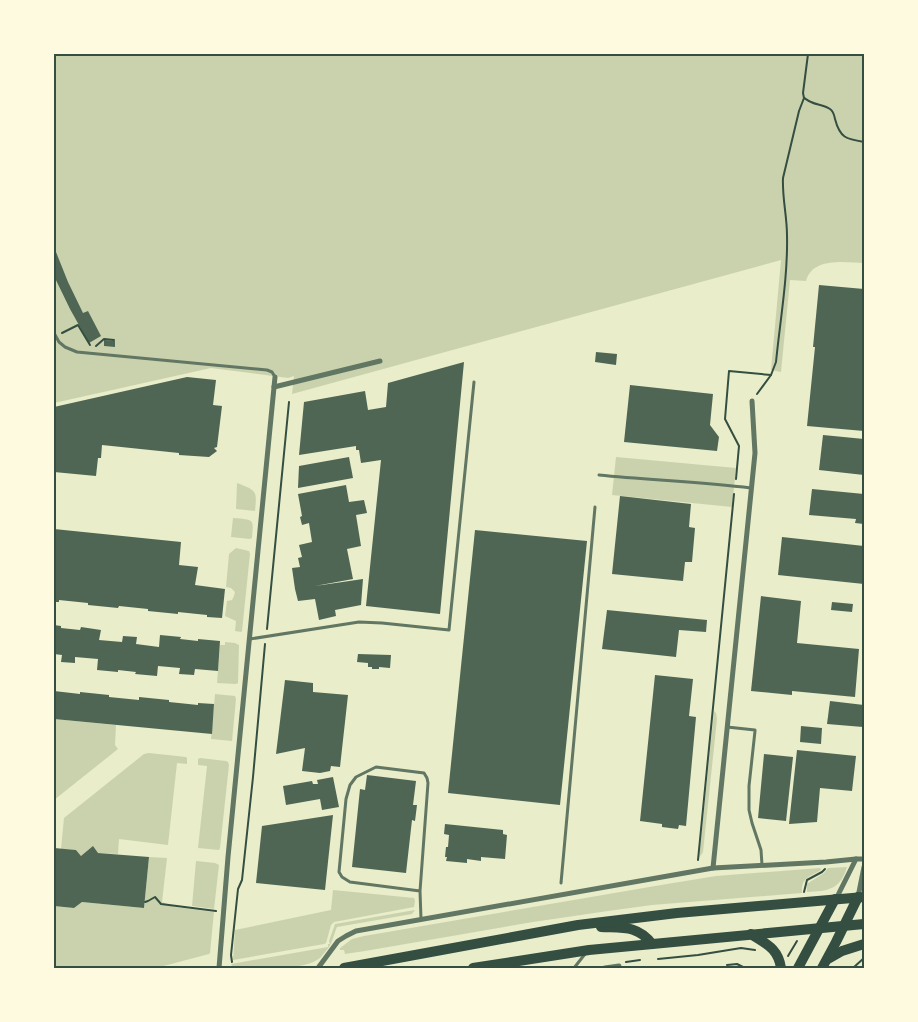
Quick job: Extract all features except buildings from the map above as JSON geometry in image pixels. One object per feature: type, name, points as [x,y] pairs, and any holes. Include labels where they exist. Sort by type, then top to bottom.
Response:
[{"type":"main road","points":[[344,968],[578,925],[686,912],[861,897]]},
{"type":"main road","points":[[824,964],[861,897]]},
{"type":"main road","points":[[798,968],[835,899]]},
{"type":"main road","points":[[473,968],[589,950],[864,924]]},
{"type":"main road","points":[[578,925],[629,928],[645,935],[652,944]]},
{"type":"main road","points":[[751,934],[772,948],[783,965]]},
{"type":"main road","points":[[824,964],[842,951],[864,944]]},
{"type":"street","points":[[274,387],[380,361]]},
{"type":"street","points":[[219,968],[275,377]]},
{"type":"street","points":[[713,868],[755,453],[752,401]]},
{"type":"street","points":[[835,899],[856,859]]},
{"type":"street","points":[[318,968],[338,941],[356,931],[713,868],[864,859]]},
{"type":"street","points":[[861,897],[864,867]]},
{"type":"street","points":[[605,968],[621,964]]},
{"type":"lane","points":[[55,335],[65,348],[77,352],[267,370],[272,372],[275,377]]},
{"type":"lane","points":[[250,639],[358,622],[449,630],[474,382]]},
{"type":"lane","points":[[599,474],[751,488]]},
{"type":"lane","points":[[562,883],[595,507]]},
{"type":"lane","points":[[727,727],[755,730],[749,786],[749,810],[761,850],[762,866]]},
{"type":"lane","points":[[420,891],[350,882],[342,877],[339,872],[346,798],[350,785],[356,777],[376,767],[424,773],[427,778],[420,891],[421,920]]},
{"type":"lane","points":[[574,968],[589,950]]},
{"type":"path","points":[[752,401],[771,375],[776,362],[788,235],[783,178],[798,111],[804,98],[803,92],[808,54]]},
{"type":"path","points":[[804,98],[832,110],[838,129],[843,136],[864,142]]},
{"type":"path","points":[[55,335],[78,326],[90,346],[98,345],[103,338],[114,340]]},
{"type":"path","points":[[698,860],[739,446],[725,419],[729,370],[771,375]]},
{"type":"path","points":[[232,962],[231,955],[238,889],[242,880],[253,778],[289,402]]},
{"type":"path","points":[[804,892],[807,880],[825,869]]},
{"type":"path","points":[[145,902],[154,897],[161,904],[223,912]]},
{"type":"path","points":[[783,965],[797,940]]},
{"type":"path","points":[[658,959],[741,948],[758,952]]},
{"type":"path","points":[[853,968],[864,958]]},
{"type":"path","points":[[621,964],[640,960]]},
{"type":"path","points":[[727,965],[737,964],[745,968]]},
{"type":"green space","points":[[54,54],[864,54],[864,263],[839,262],[822,264],[809,273],[806,281],[790,280],[781,372],[771,370],[781,260],[292,394],[294,376],[288,378],[211,368],[54,403]]},
{"type":"green space","points":[[616,457],[736,468],[732,507],[612,495]]},
{"type":"green space","points":[[237,483],[254,492],[256,499],[255,511],[236,509]]},
{"type":"green space","points":[[233,518],[251,521],[253,527],[252,538],[231,537]]},
{"type":"green space","points":[[236,548],[249,551],[250,554],[241,632],[235,631],[236,621],[225,616],[227,601],[232,600],[235,592],[231,588],[226,587],[229,554]]},
{"type":"green space","points":[[225,642],[239,645],[238,683],[236,684],[217,683],[220,645],[225,645]]},
{"type":"green space","points":[[215,694],[235,696],[232,741],[211,739]]},
{"type":"green space","points":[[714,711],[717,719],[703,852],[699,858]]},
{"type":"green space","points":[[54,719],[116,725],[115,745],[118,749],[54,800]]},
{"type":"green space","points":[[144,754],[187,758],[187,764],[177,763],[168,845],[119,839],[118,854],[98,853],[81,856],[76,850],[61,849],[64,818]]},
{"type":"green space","points":[[198,759],[226,761],[229,765],[219,850],[198,848],[207,766],[198,765]]},
{"type":"green space","points":[[149,857],[167,858],[162,902],[175,907],[214,912],[210,953],[156,968],[54,968],[54,906],[74,908],[82,902],[144,908]]},
{"type":"green space","points":[[196,861],[219,865],[214,909],[192,906]]},
{"type":"green space","points":[[847,867],[837,885],[827,890],[807,892],[807,884],[824,873],[828,868]]},
{"type":"green space","points":[[820,868],[821,870],[805,881],[802,893],[652,905],[533,922],[345,954],[344,950],[340,950],[352,939],[364,936],[667,884],[716,876]]},
{"type":"green space","points":[[333,890],[414,898],[414,907],[334,922],[324,944],[233,960],[235,930],[331,910]]},
{"type":"green space","points":[[415,910],[412,914],[337,927],[330,945],[321,957],[314,962],[304,965],[279,968],[234,968],[231,964],[328,947],[335,924]]}]
